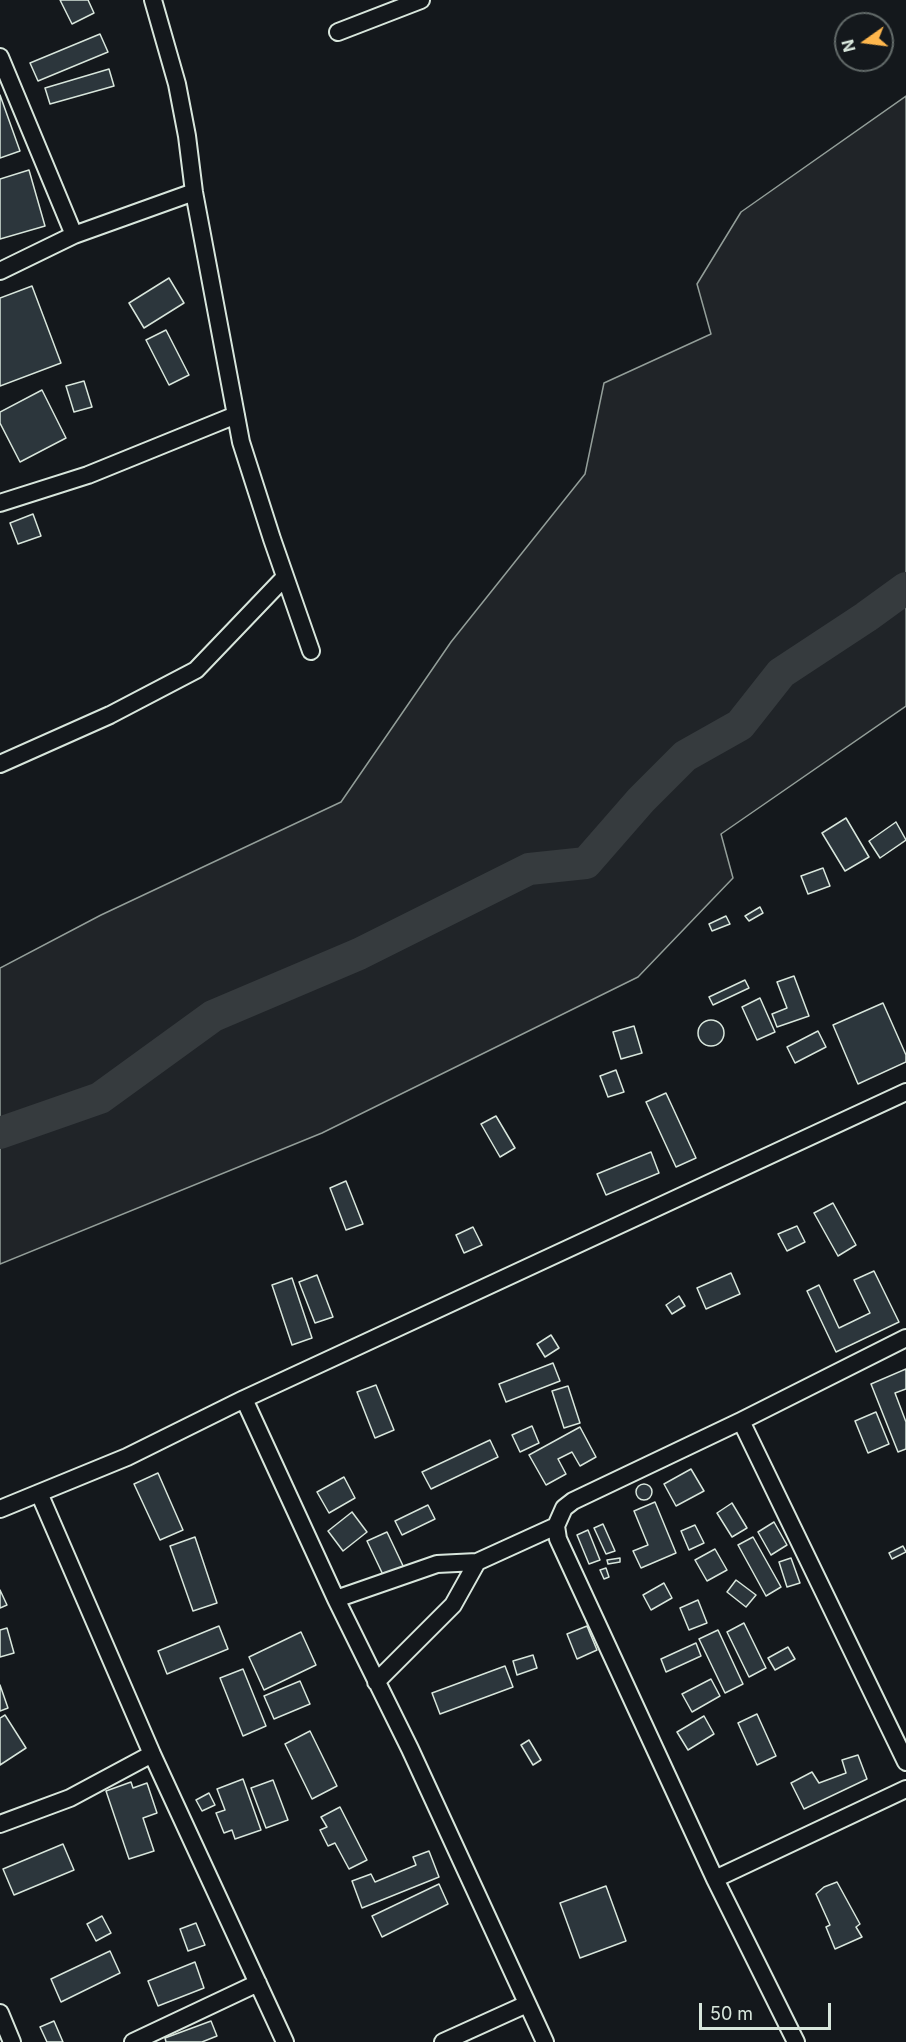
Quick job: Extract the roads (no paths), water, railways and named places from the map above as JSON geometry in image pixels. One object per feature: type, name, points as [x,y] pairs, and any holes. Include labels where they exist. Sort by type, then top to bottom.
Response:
[{"type":"street","points":[[153,0],[177,84],[194,192],[241,442],[311,651]]},
{"type":"street","points":[[338,32],[421,0]]},
{"type":"street","points":[[0,57],[74,235]]},
{"type":"street","points":[[0,271],[74,235],[194,192]]},
{"type":"street","points":[[0,503],[88,476],[236,415]]},
{"type":"street","points":[[0,764],[110,716],[196,670],[285,577]]},
{"type":"street","points":[[0,1509],[127,1457],[244,1400],[906,1092]]},
{"type":"street","points":[[796,2042],[715,1879],[558,1539],[556,1526],[564,1508],[573,1501],[741,1421],[906,1338]]},
{"type":"street","points":[[244,1400],[546,2042]]},
{"type":"street","points":[[741,1421],[906,1762]]},
{"type":"street","points":[[39,1493],[152,1754],[285,2042]]},
{"type":"street","points":[[336,1599],[437,1564],[477,1562],[556,1526]]},
{"type":"street","points":[[376,1682],[453,1605],[477,1562]]},
{"type":"street","points":[[0,1824],[70,1798],[152,1754]]},
{"type":"street","points":[[715,1879],[906,1789]]},
{"type":"street","points":[[132,2042],[258,1983]]},
{"type":"street","points":[[443,2042],[527,2004]]},
{"type":"street","points":[[0,2013],[12,2042]]},
{"type":"waterway","points":[[0,1133],[100,1098],[213,1016],[359,954],[529,869],[586,863],[641,800],[685,756],[740,725],[781,673],[906,588]]}]
